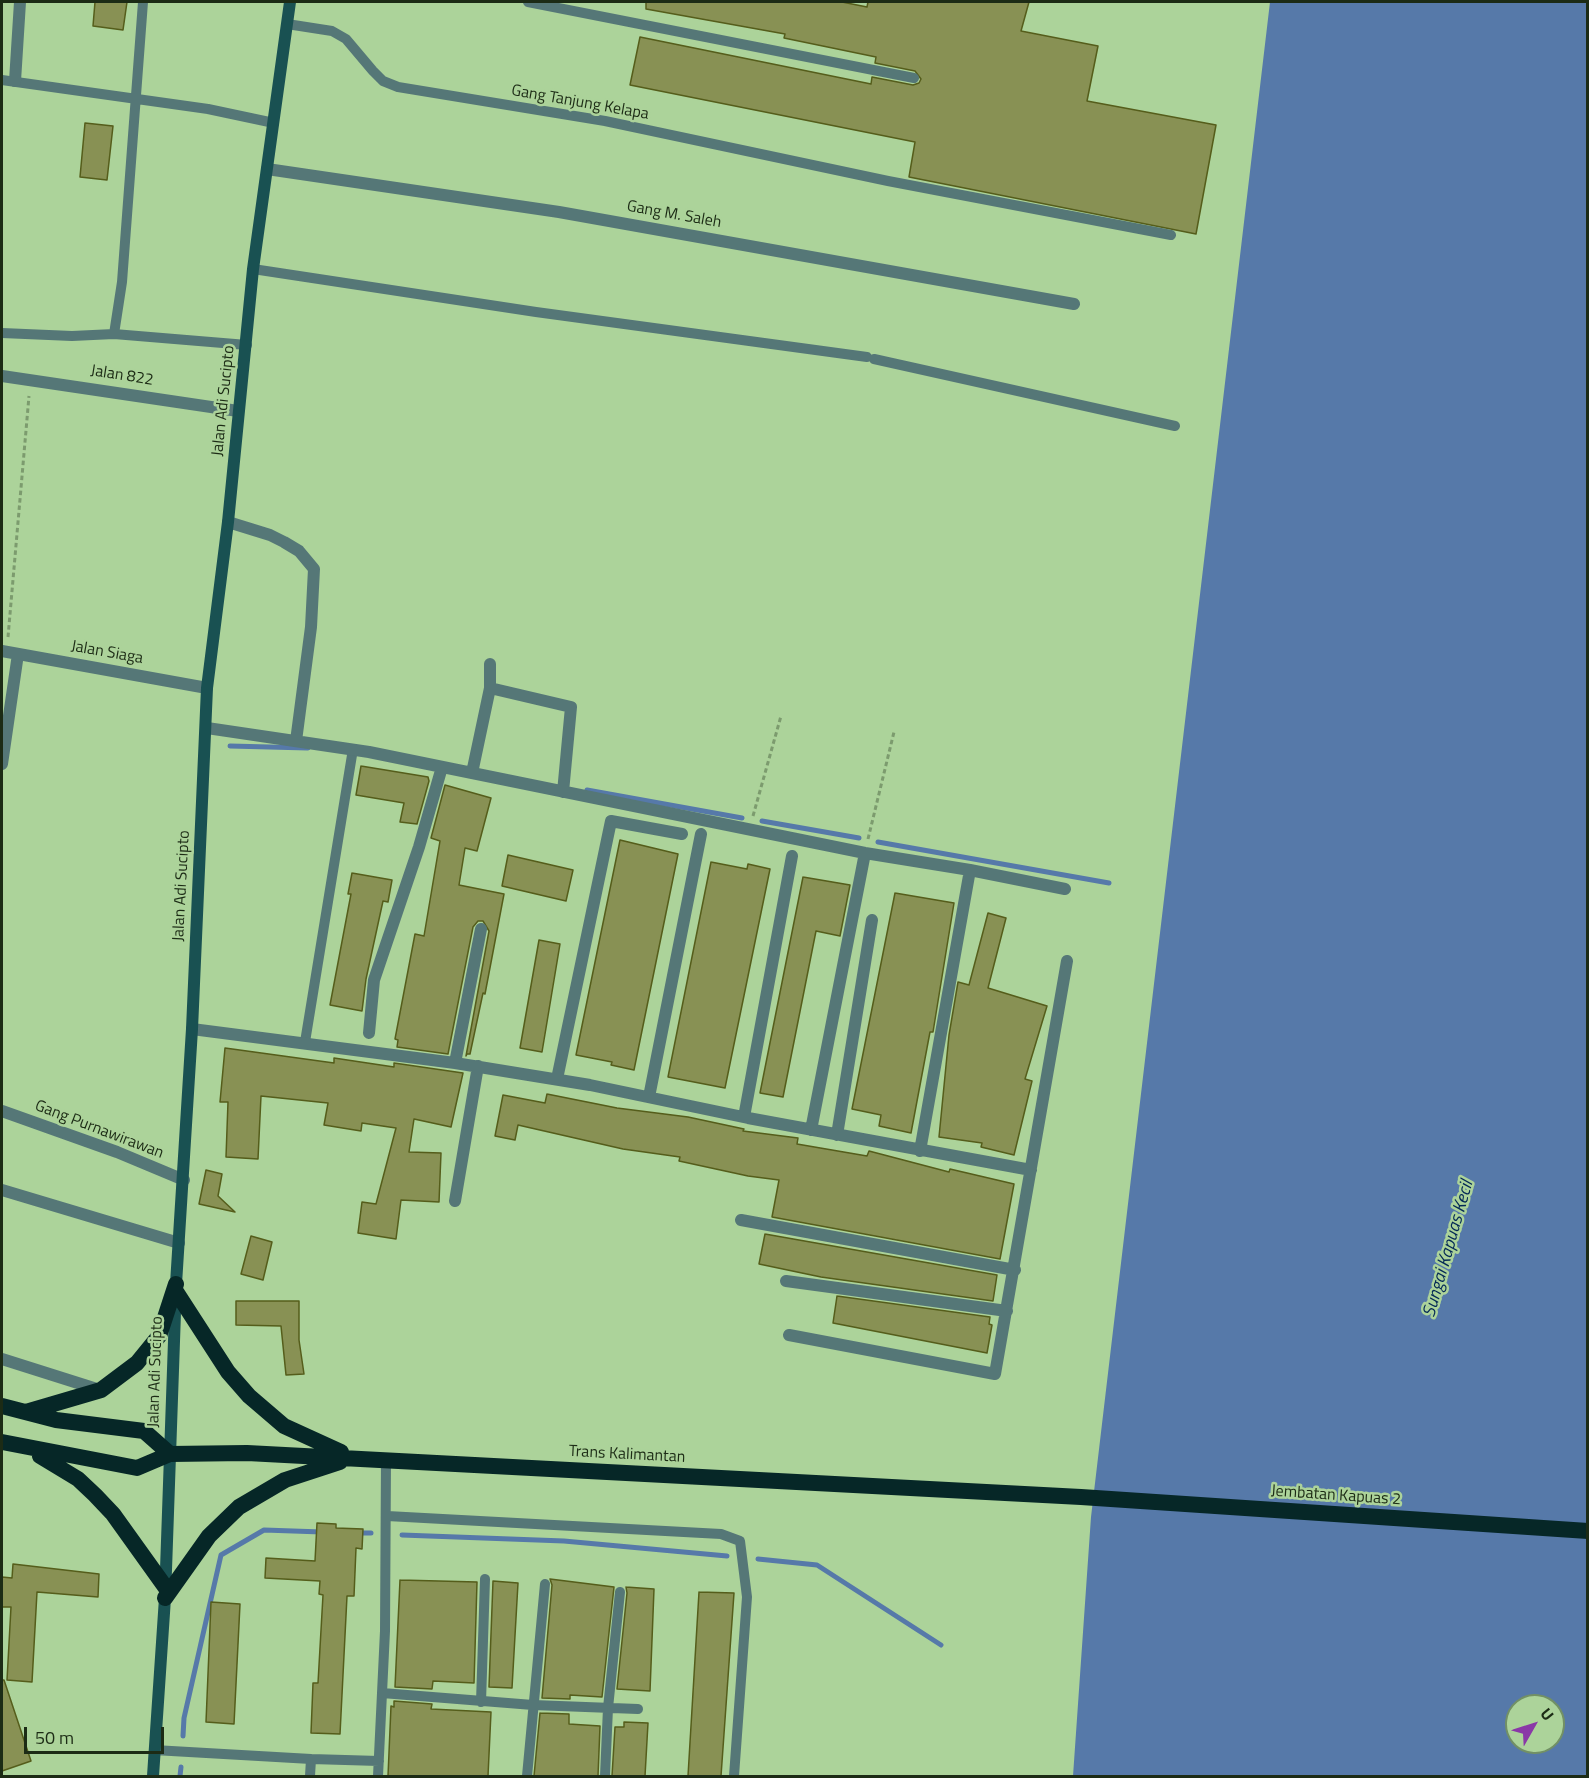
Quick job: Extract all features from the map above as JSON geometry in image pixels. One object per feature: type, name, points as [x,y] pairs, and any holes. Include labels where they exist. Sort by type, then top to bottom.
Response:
[{"type":"highway","points":[[26,1412],[101,1390],[137,1364],[159,1336],[176,1287]]},
{"type":"highway","points":[[176,1287],[228,1372],[249,1396],[284,1426],[312,1441],[355,1458]]},
{"type":"highway","points":[[2,1406],[56,1420],[144,1431],[170,1454],[137,1468],[2,1442]]},
{"type":"highway","points":[[19,1447],[52,1463],[95,1495],[114,1514],[165,1593],[209,1536],[239,1507],[285,1480],[313,1469],[355,1458]]},
{"type":"highway","name":"Trans Kalimantan","points":[[170,1454],[247,1453],[355,1458],[1081,1497]]},
{"type":"highway","name":"Jembatan Kapuas 2","points":[[1081,1497],[1587,1531]]},
{"type":"main road","name":"Jalan Adi Sucipto","points":[[153,1776],[165,1593],[176,1287],[192,1029],[207,688],[228,522],[253,269],[290,2]]},
{"type":"street","points":[[15,81],[21,2]]},
{"type":"street","name":"Gang M. Saleh","points":[[267,169],[570,214],[1074,304]]},
{"type":"street","name":"Jalan 822","points":[[2,376],[238,411]]},
{"type":"street","points":[[228,522],[262,532],[284,542],[308,559],[314,569],[311,627],[296,741]]},
{"type":"street","points":[[2,764],[9,652]]},
{"type":"street","name":"Jalan Siaga","points":[[9,652],[207,688]]},
{"type":"street","points":[[472,774],[490,688],[490,664]]},
{"type":"street","points":[[490,688],[571,707],[563,792]]},
{"type":"street","points":[[207,728],[353,749],[865,853],[970,870],[1065,890]]},
{"type":"street","points":[[369,1033],[374,980],[442,767]]},
{"type":"street","points":[[557,1079],[611,821],[682,834]]},
{"type":"street","points":[[649,1097],[701,834]]},
{"type":"street","points":[[810,1130],[865,853]]},
{"type":"street","points":[[744,1117],[792,856]]},
{"type":"street","points":[[920,1151],[970,870]]},
{"type":"street","points":[[837,1135],[872,920]]},
{"type":"street","points":[[455,1063],[481,929]]},
{"type":"street","points":[[789,1335],[995,1374],[1015,1270],[1067,961]]},
{"type":"street","points":[[192,1029],[305,1042],[557,1079],[810,1130],[1031,1170]]},
{"type":"street","points":[[455,1201],[478,1066]]},
{"type":"street","name":"Gang Purnawirawan","points":[[2,1111],[117,1152],[184,1180]]},
{"type":"street","points":[[2,1190],[179,1243]]},
{"type":"street","points":[[741,1220],[1015,1270]]},
{"type":"street","points":[[786,1281],[1007,1311]]},
{"type":"street","points":[[2,1359],[101,1390]]},
{"type":"lane","points":[[114,334],[122,282],[143,2]]},
{"type":"lane","points":[[528,2],[914,78]]},
{"type":"lane","name":"Gang Tanjung Kelapa","points":[[287,24],[332,31],[346,39],[384,81],[398,87],[605,121],[888,181],[1172,235]]},
{"type":"lane","points":[[2,80],[208,109],[274,123]]},
{"type":"lane","points":[[253,269],[536,312],[870,358],[1175,426]]},
{"type":"lane","points":[[2,333],[72,336],[114,334],[247,345]]},
{"type":"lane","points":[[305,1042],[353,749]]},
{"type":"lane","points":[[378,1776],[387,1516],[386,1460]]},
{"type":"lane","points":[[387,1516],[721,1534],[740,1541],[747,1597],[734,1776]]},
{"type":"lane","points":[[481,1702],[485,1580]]},
{"type":"lane","points":[[527,1776],[545,1584]]},
{"type":"lane","points":[[604,1776],[608,1708],[620,1592]]},
{"type":"lane","points":[[382,1693],[481,1702],[638,1709]]},
{"type":"lane","points":[[154,1749],[311,1760],[379,1761]]},
{"type":"lane","points":[[310,1776],[311,1760]]},
{"type":"path","points":[[9,652],[31,379]]},
{"type":"path","points":[[749,830],[781,716]]},
{"type":"path","points":[[865,853],[894,732]]},
{"type":"water","name":"Sungai Kapuas Kecil","points":[[1270,2],[1587,2],[1587,1776],[1073,1776],[1091,1517]]},
{"type":"building","points":[[95,2],[127,2],[123,30],[93,26]]},
{"type":"building","points":[[646,2],[842,2],[867,7],[868,2],[1029,2],[1021,31],[1098,46],[1087,101],[1216,125],[1196,234],[909,177],[915,142],[630,85],[640,37],[871,84],[872,77],[913,85],[919,83],[921,79],[915,71],[875,63],[876,57],[784,38],[785,34],[646,9]]},
{"type":"building","points":[[85,123],[113,126],[107,180],[80,177]]},
{"type":"building","points":[[361,766],[428,777],[429,781],[417,824],[400,822],[404,803],[356,795]]},
{"type":"building","points":[[445,785],[491,798],[477,851],[465,848],[459,885],[504,894],[485,994],[483,993],[470,1054],[466,1056],[489,931],[483,921],[478,921],[473,927],[448,1054],[397,1047],[398,1040],[395,1039],[415,934],[424,936],[440,841],[431,838]]},
{"type":"building","points":[[620,840],[678,854],[634,1070],[611,1065],[612,1062],[576,1055]]},
{"type":"building","points":[[508,855],[573,870],[566,901],[502,886]]},
{"type":"building","points":[[711,862],[747,869],[748,864],[770,869],[725,1088],[668,1077]]},
{"type":"building","points":[[352,873],[392,880],[388,902],[383,901],[366,979],[362,1011],[330,1005],[351,894],[348,894]]},
{"type":"building","points":[[803,877],[850,885],[840,936],[816,931],[783,1097],[760,1093]]},
{"type":"building","points":[[895,893],[954,903],[933,1032],[930,1032],[911,1133],[879,1126],[881,1115],[852,1109]]},
{"type":"building","points":[[988,913],[1006,918],[988,988],[1047,1006],[1025,1079],[1032,1081],[1014,1155],[981,1147],[982,1143],[939,1137],[949,1035],[958,982],[969,985]]},
{"type":"building","points":[[539,940],[560,944],[542,1052],[520,1048]]},
{"type":"building","points":[[225,1048],[334,1063],[334,1058],[394,1067],[394,1063],[463,1073],[451,1127],[414,1119],[409,1152],[441,1153],[439,1202],[401,1200],[396,1239],[358,1233],[362,1202],[376,1204],[396,1128],[362,1123],[361,1131],[324,1125],[328,1103],[261,1096],[258,1159],[226,1157],[228,1102],[220,1102]]},
{"type":"building","points":[[547,1094],[617,1108],[688,1117],[744,1129],[743,1131],[798,1138],[797,1144],[867,1156],[869,1151],[949,1172],[950,1169],[1014,1184],[1000,1259],[772,1217],[779,1180],[748,1176],[679,1161],[680,1157],[623,1149],[518,1125],[515,1140],[495,1136],[503,1095],[545,1103]]},
{"type":"building","points":[[206,1170],[222,1174],[218,1196],[235,1212],[199,1204]]},
{"type":"building","points":[[765,1234],[997,1275],[993,1301],[821,1277],[759,1264]]},
{"type":"building","points":[[251,1236],[272,1242],[263,1280],[241,1274]]},
{"type":"building","points":[[837,1296],[990,1317],[989,1324],[992,1325],[987,1353],[833,1323]]},
{"type":"building","points":[[236,1301],[299,1301],[299,1340],[304,1374],[286,1375],[281,1326],[236,1325]]},
{"type":"building","points":[[317,1523],[336,1524],[336,1528],[363,1529],[362,1549],[356,1548],[354,1596],[347,1596],[340,1734],[311,1733],[313,1683],[318,1683],[323,1595],[319,1594],[320,1581],[265,1578],[266,1558],[315,1561]]},
{"type":"building","points":[[13,1564],[99,1574],[98,1597],[37,1592],[32,1682],[7,1680],[11,1607],[2,1607],[2,1577],[12,1578]]},
{"type":"building","points":[[550,1579],[614,1587],[602,1697],[570,1695],[570,1699],[542,1698],[552,1585]]},
{"type":"building","points":[[400,1580],[477,1582],[474,1683],[433,1681],[432,1689],[395,1687]]},
{"type":"building","points":[[493,1581],[518,1583],[512,1688],[489,1687]]},
{"type":"building","points":[[626,1587],[654,1589],[650,1691],[617,1689]]},
{"type":"building","points":[[699,1592],[734,1593],[721,1776],[688,1776]]},
{"type":"building","points":[[211,1602],[240,1604],[234,1724],[206,1722]]},
{"type":"building","points":[[2,1680],[4,1680],[31,1761],[2,1771]]},
{"type":"building","points":[[394,1701],[432,1704],[431,1709],[491,1712],[488,1776],[388,1776],[391,1706],[394,1707]]},
{"type":"building","points":[[540,1713],[569,1714],[569,1724],[600,1726],[598,1776],[534,1776]]},
{"type":"building","points":[[624,1722],[648,1723],[645,1776],[612,1776],[615,1727],[624,1727]]},
{"type":"waterway","points":[[230,746],[308,748]]},
{"type":"waterway","points":[[587,790],[742,818]]},
{"type":"waterway","points":[[762,821],[859,838]]},
{"type":"waterway","points":[[878,842],[1109,883]]},
{"type":"waterway","points":[[183,1736],[184,1718],[221,1555],[264,1530],[322,1532]]},
{"type":"waterway","points":[[358,1533],[371,1533]]},
{"type":"waterway","points":[[402,1535],[564,1541],[727,1556]]},
{"type":"waterway","points":[[758,1559],[817,1565],[941,1645]]},
{"type":"waterway","points":[[180,1776],[181,1767]]}]
